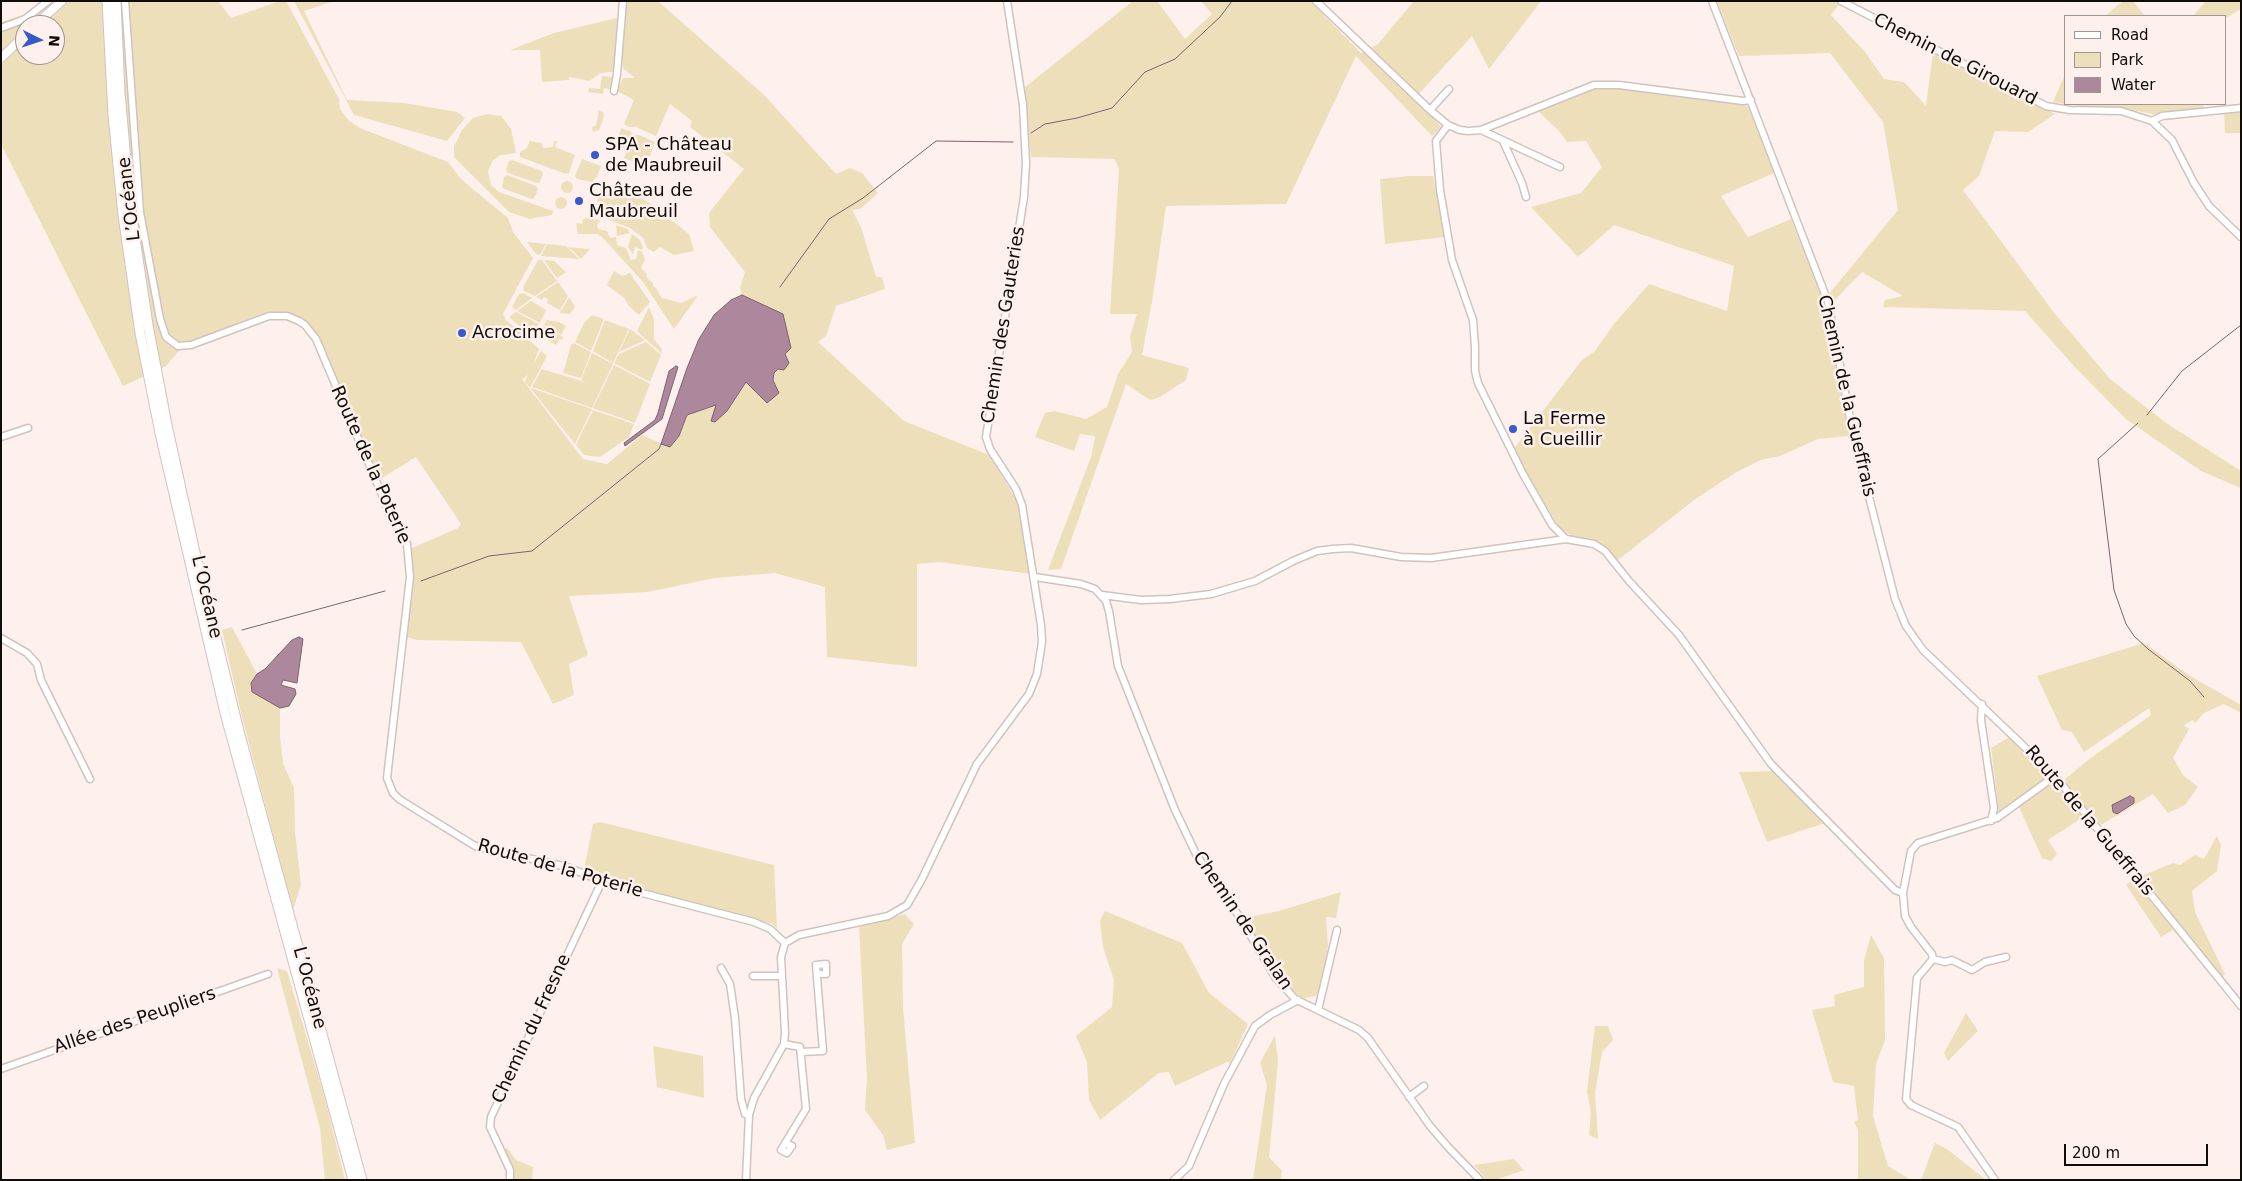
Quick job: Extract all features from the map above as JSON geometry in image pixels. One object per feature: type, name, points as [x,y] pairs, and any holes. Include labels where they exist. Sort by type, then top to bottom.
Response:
[{"type":"highway","name":"L’Océane","points":[[107,1],[113,115],[124,224],[140,333],[164,456],[232,740],[353,1180]]},
{"type":"highway","name":"L’Océane","points":[[116,1],[120,93],[130,205],[148,325],[169,434],[196,556],[242,743],[362,1180]]},
{"type":"main road","points":[[46,15],[62,1]]},
{"type":"main road","points":[[1,58],[15,45]]},
{"type":"street","points":[[1,28],[26,19],[48,1]]},
{"type":"street","name":"Route de la Poterie","points":[[126,1],[140,212],[163,332],[173,344],[184,346],[269,316],[287,316],[305,325],[316,340],[391,516],[407,544],[410,577],[387,778],[389,786],[399,799],[468,843],[566,867],[602,881],[754,922],[770,929],[785,943]]},
{"type":"street","points":[[614,91],[623,1]]},
{"type":"street","name":"Chemin des Gauteries","points":[[785,943],[799,935],[888,916],[899,911],[913,898],[977,764],[1034,685],[1038,674],[1042,642],[1035,577],[1022,505],[1011,479],[990,449],[986,437],[1024,197],[1026,163],[1023,105],[1007,1]]},
{"type":"street","points":[[1316,1],[1430,110],[1448,125],[1468,131],[1481,130],[1594,85],[1619,84],[1743,101],[1751,100]]},
{"type":"street","name":"Chemin de la Gueffrais","points":[[1712,1],[1828,302],[1852,434],[1895,600],[1906,626],[1923,650]]},
{"type":"street","name":"Chemin de Girouard","points":[[1840,1],[2046,106],[2070,110],[2121,111],[2152,121],[2172,140],[2200,194],[2226,225],[2241,237]]},
{"type":"street","points":[[1430,110],[1449,89]]},
{"type":"street","points":[[2152,121],[2162,116],[2241,108]]},
{"type":"street","points":[[1495,136],[1497,123]]},
{"type":"street","points":[[1448,125],[1436,140],[1440,190],[1452,260],[1473,320],[1474,371],[1478,383],[1523,474],[1552,525],[1566,539]]},
{"type":"street","points":[[1481,130],[1503,142],[1560,167]]},
{"type":"street","points":[[1503,142],[1522,183],[1526,197]]},
{"type":"street","points":[[1,437],[28,428]]},
{"type":"street","points":[[1035,577],[1081,584],[1095,589],[1102,595],[1140,600],[1170,599],[1211,594],[1248,584],[1317,551],[1352,548],[1401,557],[1431,558],[1566,539],[1588,542],[1605,551],[1629,581],[1679,635],[1771,764],[1895,890],[1903,893]]},
{"type":"street","name":"Chemin de Gralan","points":[[1102,595],[1109,611],[1118,666],[1175,810],[1197,856],[1239,916],[1275,977],[1298,1000],[1359,1030],[1368,1038],[1448,1148],[1480,1180]]},
{"type":"street","points":[[1,638],[27,653],[37,664],[41,680],[90,779]]},
{"type":"street","name":"Route de la Gueffrais","points":[[1923,650],[1982,704],[2055,776],[2241,1006]]},
{"type":"street","points":[[1982,704],[1981,720],[1994,808],[1991,821]]},
{"type":"street","points":[[1933,959],[1932,954],[1905,916],[1903,893],[1911,851],[1918,843],[1991,821],[2055,776]]},
{"type":"street","name":"Chemin du Fresne","points":[[510,1180],[510,1170],[490,1127],[491,1117],[602,881]]},
{"type":"street","points":[[1318,1010],[1337,930]]},
{"type":"street","points":[[746,1180],[749,1115],[754,1098],[784,1044],[786,1033],[780,976],[780,957],[785,943]]},
{"type":"street","points":[[1933,959],[1945,962],[1952,960],[1972,970],[1985,962],[2006,957]]},
{"type":"street","points":[[1933,959],[1916,978],[1906,1099],[1911,1105],[1958,1127],[1995,1180]]},
{"type":"street","points":[[721,968],[730,984],[735,1018],[741,1099],[745,1114],[749,1115]]},
{"type":"street","name":"Allée des Peupliers","points":[[1,1069],[268,974]]},
{"type":"street","points":[[801,1052],[823,1051],[817,974]]},
{"type":"street","points":[[753,976],[780,976]]},
{"type":"street","points":[[1174,1180],[1189,1166],[1224,1084],[1255,1026],[1270,1015],[1298,1000]]},
{"type":"street","points":[[784,1044],[800,1047],[806,1109],[785,1142]]},
{"type":"street","points":[[1409,1096],[1424,1086]]},
{"type":"green space","points":[[41,1],[218,1],[231,18],[280,1],[286,1],[339,99],[340,109],[349,121],[360,128],[448,162],[462,180],[508,218],[513,232],[533,258],[503,314],[506,320],[539,349],[533,365],[541,351],[547,356],[530,388],[525,382],[528,375],[522,379],[583,459],[607,464],[642,435],[670,447],[679,436],[687,415],[717,404],[727,411],[746,382],[767,403],[778,388],[773,380],[774,373],[778,369],[755,302],[742,295],[740,288],[745,272],[710,227],[709,213],[744,169],[690,127],[692,121],[670,104],[656,136],[624,124],[634,100],[617,91],[623,78],[635,78],[623,68],[621,56],[626,1],[658,1],[764,95],[836,174],[850,168],[862,173],[878,193],[860,209],[852,210],[861,227],[876,277],[882,277],[885,289],[836,306],[826,336],[818,342],[904,421],[989,455],[1019,504],[1032,574],[939,562],[917,564],[917,667],[827,657],[825,587],[775,573],[715,578],[648,592],[569,596],[588,655],[569,664],[574,695],[553,704],[521,642],[416,640],[407,637],[413,576],[410,549],[458,528],[461,524],[416,457],[379,480],[311,326],[300,318],[281,313],[263,313],[185,344],[166,366],[123,386],[1,144],[1,22],[15,18],[15,65],[65,65],[65,15],[24,15]]},
{"type":"green space","points":[[294,1],[334,1],[304,11],[347,100],[404,103],[457,112],[465,118],[447,141],[354,115]]},
{"type":"green space","points":[[1133,1],[1157,1],[1185,39],[1212,14],[1201,1],[1310,1],[1361,53],[1378,44],[1414,1],[1541,1],[1489,69],[1472,36],[1415,98],[1441,127],[1432,136],[1356,56],[1286,204],[1166,206],[1142,355],[1189,368],[1186,380],[1160,397],[1150,400],[1126,384],[1061,569],[1048,570],[1091,457],[1095,436],[1080,434],[1074,451],[1035,437],[1045,413],[1055,411],[1086,419],[1107,407],[1118,374],[1132,352],[1130,336],[1137,314],[1110,314],[1119,169],[1115,159],[1031,157],[1024,88]]},
{"type":"green space","points":[[1717,1],[1834,1],[1839,4],[1831,15],[1865,52],[1884,79],[1904,82],[1926,106],[1933,52],[2055,114],[2028,132],[1995,131],[1979,176],[1963,190],[2055,314],[2110,379],[2166,423],[2241,471],[2241,488],[2201,471],[2126,419],[2073,365],[2025,311],[1883,307],[1885,300],[1903,296],[1862,272],[1832,303],[1829,294],[1898,210],[1883,122],[1830,53],[1739,56]]},
{"type":"green space","points":[[2123,1],[2133,1],[2144,15],[2106,15]]},
{"type":"green space","points":[[2206,1],[2241,1],[2241,9],[2227,17],[2227,15],[2194,15]]},
{"type":"green space","points":[[617,18],[614,72],[601,73],[589,81],[569,77],[569,80],[542,82],[540,50],[510,50],[554,33]]},
{"type":"green space","points":[[602,76],[614,77],[612,90],[604,88],[603,94],[588,92],[589,88],[600,89]]},
{"type":"green space","points":[[2064,77],[2064,104],[2053,102]]},
{"type":"green space","points":[[1610,87],[1745,105],[1749,109],[1774,173],[1721,196],[1748,237],[1791,219],[1828,313],[1849,436],[1818,439],[1780,456],[1761,460],[1735,473],[1694,500],[1618,560],[1596,541],[1572,536],[1559,527],[1513,450],[1582,360],[1595,351],[1614,324],[1649,284],[1727,311],[1734,266],[1614,225],[1578,257],[1531,207],[1581,193],[1602,167],[1586,141],[1567,142],[1560,132],[1537,110],[1592,89]]},
{"type":"green space","points":[[2073,105],[2204,105],[2203,109],[2164,112],[2157,115],[2117,107]]},
{"type":"green space","points":[[2241,109],[2241,133],[2225,133],[2224,112]]},
{"type":"green space","points":[[599,110],[604,113],[603,120],[599,130],[593,132],[592,129],[593,126],[596,126]]},
{"type":"green space","points":[[487,114],[501,116],[511,129],[516,153],[501,155],[493,160],[488,171],[491,185],[499,192],[553,211],[552,215],[530,219],[509,212],[454,157],[454,146],[462,130],[473,118]]},
{"type":"green space","points":[[621,128],[630,131],[633,135],[639,135],[655,142],[646,167],[624,158],[627,149],[616,146]]},
{"type":"green space","points":[[530,141],[542,143],[543,148],[553,147],[554,141],[557,141],[555,147],[575,155],[569,173],[566,174],[520,157],[520,152],[527,148]]},
{"type":"green space","points":[[582,159],[601,166],[597,177],[592,182],[577,179],[575,176]]},
{"type":"green space","points":[[512,160],[542,171],[543,174],[540,182],[537,183],[508,173],[506,170],[509,161]]},
{"type":"green space","points":[[507,175],[536,186],[538,189],[535,197],[532,199],[502,188],[504,177]]},
{"type":"green space","points":[[1433,176],[1445,237],[1385,244],[1380,179]]},
{"type":"green space","points":[[569,181],[572,182],[572,192],[565,193],[562,192],[561,185],[562,182]]},
{"type":"green space","points":[[619,189],[647,201],[689,234],[694,251],[674,255],[660,247],[654,252],[647,248],[643,238],[630,228],[593,214],[594,211],[599,213],[604,210],[603,205],[597,202],[600,195],[613,200],[616,196],[616,190]]},
{"type":"green space","points":[[563,197],[566,198],[566,208],[559,209],[556,208],[555,201],[556,198]]},
{"type":"green space","points":[[583,219],[600,220],[597,226],[598,229],[607,231],[610,238],[616,237],[617,245],[626,248],[631,260],[636,259],[638,250],[642,252],[645,259],[641,268],[662,298],[681,303],[697,297],[674,329],[643,282],[603,238],[598,234],[578,234],[576,223],[582,224]]},
{"type":"green space","points":[[616,225],[627,229],[630,233],[617,236]]},
{"type":"green space","points":[[632,234],[640,240],[643,247],[642,250],[635,247],[633,254],[628,247]]},
{"type":"green space","points":[[527,242],[546,244],[540,255],[536,254]]},
{"type":"green space","points":[[547,244],[566,246],[579,259],[541,256]]},
{"type":"green space","points":[[568,247],[590,249],[581,259]]},
{"type":"green space","points":[[538,260],[542,260],[557,281],[535,296],[524,291],[523,287]]},
{"type":"green space","points":[[544,260],[554,261],[566,272],[557,278]]},
{"type":"green space","points":[[614,271],[622,276],[630,273],[650,302],[639,315],[628,305],[624,298],[607,285]]},
{"type":"green space","points":[[558,282],[568,296],[560,310],[547,303],[548,299],[544,297],[542,300],[536,297]]},
{"type":"green space","points":[[523,293],[532,298],[516,310],[512,307],[519,294]]},
{"type":"green space","points":[[569,297],[575,307],[570,314],[560,313]]},
{"type":"green space","points":[[531,301],[546,310],[540,323],[517,311]]},
{"type":"green space","points":[[649,307],[654,319],[654,339],[662,349],[662,354],[637,331]]},
{"type":"green space","points":[[516,312],[539,324],[533,336],[509,317]]},
{"type":"green space","points":[[592,315],[604,319],[591,351],[575,342],[584,323]]},
{"type":"green space","points":[[547,320],[559,322],[566,326],[561,335],[544,325]]},
{"type":"green space","points":[[605,320],[629,329],[613,363],[593,351]]},
{"type":"green space","points":[[543,326],[563,337],[562,340],[559,339],[556,345],[538,335]]},
{"type":"green space","points":[[630,329],[645,340],[619,352]]},
{"type":"green space","points":[[646,342],[661,355],[650,382],[614,363],[619,354]]},
{"type":"green space","points":[[574,343],[591,352],[581,378],[563,373],[571,345]]},
{"type":"green space","points":[[592,353],[613,364],[592,408],[532,387],[542,369],[588,383],[581,380]]},
{"type":"green space","points":[[614,365],[650,384],[635,423],[593,408]]},
{"type":"green space","points":[[531,389],[592,409],[575,444]]},
{"type":"green space","points":[[593,410],[634,424],[629,437],[600,457],[584,455],[576,445]]},
{"type":"green space","points":[[232,627],[257,674],[251,683],[252,692],[280,708],[280,737],[283,763],[294,788],[295,832],[301,885],[293,910],[242,717],[222,630]]},
{"type":"green space","points":[[2144,643],[2192,677],[2241,705],[2241,713],[2224,704],[2204,713],[2195,723],[2193,720],[2184,725],[2189,729],[2173,758],[2183,775],[2198,787],[2185,805],[2168,813],[2153,794],[2101,825],[2063,781],[2088,760],[2151,715],[2149,708],[2084,752],[2072,732],[2062,730],[2037,676]]},
{"type":"green space","points":[[2011,736],[2049,777],[1999,812],[1991,748]]},
{"type":"green space","points":[[1774,771],[1825,823],[1767,842],[1739,772]]},
{"type":"green space","points":[[2054,782],[2085,816],[2048,840],[2057,854],[2051,861],[2042,858],[2019,807]]},
{"type":"green space","points":[[600,822],[774,865],[777,929],[773,924],[610,881],[584,870],[593,824]]},
{"type":"green space","points":[[2217,836],[2221,846],[2217,871],[2192,891],[2195,912],[2225,974],[2216,982],[2173,930],[2161,937],[2126,885],[2134,879],[2173,863],[2180,865],[2195,855],[2204,859]]},
{"type":"green space","points":[[1341,892],[1336,918],[1326,917],[1328,946],[1319,995],[1302,999],[1279,977],[1244,918],[1279,911]]},
{"type":"green space","points":[[1105,911],[1182,943],[1209,993],[1248,1024],[1230,1063],[1227,1062],[1175,1086],[1169,1072],[1159,1073],[1100,1120],[1089,1100],[1087,1062],[1076,1036],[1112,1007],[1114,980],[1103,947],[1100,921]]},
{"type":"green space","points":[[905,914],[914,924],[902,944],[903,1008],[915,1143],[887,1150],[883,1135],[865,1110],[867,1078],[859,927]]},
{"type":"green space","points":[[1871,935],[1884,958],[1885,1040],[1876,1064],[1873,1116],[1888,1166],[1911,1180],[1858,1180],[1858,1130],[1854,1122],[1858,1120],[1854,1086],[1833,1082],[1812,1010],[1835,1006],[1834,995],[1864,987],[1864,960]]},
{"type":"green space","points":[[277,968],[287,971],[325,1099],[345,1180],[325,1180],[320,1128]]},
{"type":"green space","points":[[1966,1013],[1978,1031],[1948,1061],[1944,1053]]},
{"type":"green space","points":[[1595,1026],[1608,1026],[1613,1040],[1602,1052],[1595,1093],[1598,1139],[1589,1135],[1591,1112],[1587,1091]]},
{"type":"green space","points":[[1275,1035],[1278,1061],[1269,1157],[1282,1171],[1281,1180],[1253,1180],[1267,1085],[1260,1063]]},
{"type":"green space","points":[[653,1046],[703,1056],[704,1098],[657,1087]]},
{"type":"green space","points":[[1935,1143],[1947,1149],[1986,1180],[1921,1180]]},
{"type":"green space","points":[[507,1148],[516,1160],[533,1167],[532,1180],[513,1180],[513,1172],[503,1149]]},
{"type":"green space","points":[[1514,1159],[1524,1170],[1495,1180],[1487,1180],[1474,1165]]},
{"type":"water","points":[[742,295],[783,314],[791,348],[785,354],[789,363],[784,370],[778,369],[774,373],[773,380],[779,393],[767,403],[746,382],[727,411],[715,422],[711,421],[716,405],[687,415],[679,436],[670,447],[661,444],[699,339],[714,315],[731,300]]},
{"type":"water","points":[[676,366],[678,367],[662,419],[625,446],[624,443],[655,420],[669,371]]},
{"type":"water","points":[[299,637],[303,639],[297,683],[283,680],[281,685],[295,689],[296,694],[289,706],[280,708],[252,692],[251,683],[257,674],[265,669],[292,640]]},
{"type":"water","points":[[2130,796],[2134,798],[2134,803],[2117,814],[2113,812],[2112,805]]},
{"type":"waterway","points":[[1031,133],[1045,124],[1077,118],[1112,108],[1145,72],[1175,59],[1220,17],[1232,1]]},
{"type":"waterway","points":[[780,287],[829,219],[863,198],[936,141],[1013,142]]},
{"type":"waterway","points":[[2147,415],[2182,371],[2241,325]]},
{"type":"waterway","points":[[2138,423],[2098,459],[2114,590],[2126,624],[2134,636],[2190,681],[2204,697]]},
{"type":"waterway","points":[[421,581],[489,556],[532,551],[659,449],[661,444]]},
{"type":"waterway","points":[[242,630],[385,591]]},
{"type":"place","name":"SPA - Château de Maubreuil","points":[[595,155]]},
{"type":"place","name":"Château de Maubreuil","points":[[579,201]]},
{"type":"place","name":"Acrocime","points":[[462,333]]},
{"type":"place","name":"La Ferme à Cueillir","points":[[1513,429]]}]
